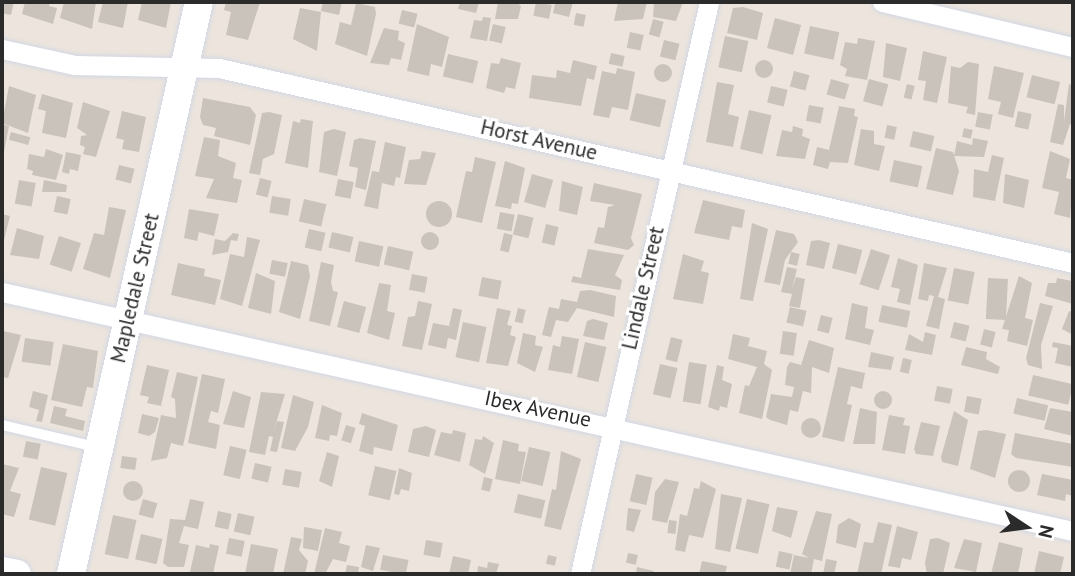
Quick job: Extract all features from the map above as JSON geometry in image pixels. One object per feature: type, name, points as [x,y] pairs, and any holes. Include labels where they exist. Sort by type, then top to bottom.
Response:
[{"type":"street","name":"Mapledale Street","points":[[71,574],[199,2]]},
{"type":"street","name":"Lindale Street","points":[[580,574],[709,2]]},
{"type":"street","points":[[882,2],[1073,47]]},
{"type":"street","name":"Horst Avenue","points":[[2,48],[75,65],[185,65],[219,68],[1073,263]]},
{"type":"street","name":"Ibex Avenue","points":[[2,292],[613,425],[1073,531]]},
{"type":"street","points":[[2,571],[17,574]]},
{"type":"lane","points":[[2,425],[99,447]]},
{"type":"building","points":[[2,2],[14,2],[11,15],[2,13]]},
{"type":"building","points":[[25,2],[50,2],[49,6],[57,8],[53,24],[22,14]]},
{"type":"building","points":[[64,2],[96,2],[92,29],[60,18]]},
{"type":"building","points":[[103,2],[128,2],[123,28],[98,22]]},
{"type":"building","points":[[142,2],[171,2],[166,28],[138,20]]},
{"type":"building","points":[[226,2],[260,2],[248,40],[226,35],[231,12],[224,10]]},
{"type":"building","points":[[323,2],[342,2],[339,15],[321,11]]},
{"type":"building","points":[[460,2],[479,2],[476,13],[458,9]]},
{"type":"building","points":[[498,2],[516,2],[521,6],[518,19],[495,19]]},
{"type":"building","points":[[536,2],[552,5],[549,19],[533,16]]},
{"type":"building","points":[[573,2],[569,17],[553,13],[555,4],[549,3]]},
{"type":"building","points":[[618,2],[647,2],[643,19],[614,21]]},
{"type":"building","points":[[654,2],[683,2],[676,21],[653,17]]},
{"type":"building","points":[[356,3],[375,7],[376,14],[367,56],[335,44],[340,22],[351,25]]},
{"type":"building","points":[[743,7],[763,13],[757,40],[727,33],[733,8]]},
{"type":"building","points":[[300,8],[321,12],[317,51],[293,39]]},
{"type":"building","points":[[402,10],[418,14],[414,27],[399,24]]},
{"type":"building","points":[[576,13],[586,15],[584,27],[574,25]]},
{"type":"building","points":[[483,17],[491,18],[487,41],[470,38],[474,20],[482,21]]},
{"type":"building","points":[[775,18],[801,25],[793,55],[767,48]]},
{"type":"building","points":[[653,19],[664,22],[659,37],[649,34]]},
{"type":"building","points":[[417,24],[449,37],[442,67],[431,64],[429,76],[407,71]]},
{"type":"building","points":[[493,24],[506,27],[502,43],[489,41]]},
{"type":"building","points":[[810,26],[839,32],[834,60],[804,53]]},
{"type":"building","points":[[384,28],[399,31],[398,40],[405,43],[401,60],[391,58],[389,65],[370,63]]},
{"type":"building","points":[[630,32],[644,35],[640,51],[627,48]]},
{"type":"building","points":[[725,36],[748,41],[742,72],[718,67]]},
{"type":"building","points":[[858,38],[875,41],[867,80],[845,76],[847,69],[840,65],[845,42],[857,44]]},
{"type":"building","points":[[664,40],[680,44],[675,60],[660,56]]},
{"type":"building","points":[[886,43],[907,48],[900,81],[883,77]]},
{"type":"building","points":[[923,51],[947,57],[937,103],[923,100],[926,81],[918,80]]},
{"type":"building","points":[[611,53],[625,56],[622,67],[609,64]]},
{"type":"building","points":[[448,54],[478,61],[473,83],[443,76]]},
{"type":"building","points":[[501,58],[521,63],[515,89],[506,87],[504,93],[486,88],[491,63],[499,64]]},
{"type":"building","points":[[573,60],[597,66],[594,80],[587,78],[581,106],[529,98],[532,75],[556,78],[557,70],[570,73]]},
{"type":"building","points":[[760,60],[768,60],[773,69],[771,76],[760,78],[755,73],[755,65]]},
{"type":"building","points":[[968,62],[979,64],[975,115],[966,113],[968,107],[948,103],[951,66],[960,68]]},
{"type":"building","points":[[659,64],[667,64],[672,73],[670,80],[659,82],[654,77],[654,69]]},
{"type":"building","points":[[994,66],[1024,73],[1013,118],[998,114],[1001,102],[988,99]]},
{"type":"building","points":[[617,68],[635,72],[628,110],[612,107],[609,118],[593,115],[602,71],[616,74]]},
{"type":"building","points":[[794,71],[809,75],[805,91],[790,86]]},
{"type":"building","points":[[1032,75],[1060,82],[1055,104],[1026,97]]},
{"type":"building","points":[[831,79],[849,84],[845,100],[827,94]]},
{"type":"building","points":[[869,79],[888,84],[882,106],[863,101]]},
{"type":"building","points":[[717,82],[734,85],[728,114],[739,117],[733,147],[706,142]]},
{"type":"building","points":[[907,84],[915,86],[911,100],[904,98]]},
{"type":"building","points":[[1069,84],[1073,85],[1073,125],[1070,124],[1063,145],[1050,142],[1058,104],[1064,105],[1064,121]]},
{"type":"building","points":[[9,86],[36,95],[28,133],[2,123]]},
{"type":"building","points":[[771,86],[788,90],[784,106],[767,103]]},
{"type":"building","points":[[636,93],[666,100],[660,127],[630,120]]},
{"type":"building","points":[[42,94],[73,103],[66,138],[42,133],[46,111],[38,109]]},
{"type":"building","points":[[203,98],[250,107],[256,115],[250,145],[214,136],[216,128],[203,125],[200,117]]},
{"type":"building","points":[[83,102],[110,111],[96,157],[83,154],[85,147],[80,145],[81,136],[87,135],[77,128]]},
{"type":"building","points":[[809,105],[824,108],[821,124],[806,121]]},
{"type":"building","points":[[839,106],[855,109],[854,116],[858,117],[848,163],[830,162],[828,169],[813,165],[817,147],[829,150]]},
{"type":"building","points":[[749,110],[771,115],[762,154],[740,149]]},
{"type":"building","points":[[122,111],[146,117],[139,152],[122,149],[124,140],[116,138]]},
{"type":"building","points":[[1018,111],[1032,114],[1028,130],[1015,127]]},
{"type":"building","points":[[978,112],[993,115],[990,130],[975,127]]},
{"type":"building","points":[[262,113],[282,115],[274,154],[263,159],[260,175],[249,173]]},
{"type":"building","points":[[301,119],[313,121],[308,168],[285,163],[293,121],[300,123]]},
{"type":"building","points":[[2,124],[9,126],[3,157],[2,156]]},
{"type":"building","points":[[887,125],[897,127],[894,140],[885,138]]},
{"type":"building","points":[[793,126],[803,129],[802,136],[810,139],[805,159],[776,156],[782,130],[792,132]]},
{"type":"building","points":[[964,128],[973,130],[971,139],[962,137]]},
{"type":"building","points":[[334,129],[346,132],[337,176],[319,172],[324,132]]},
{"type":"building","points":[[861,129],[874,131],[874,144],[885,146],[879,171],[854,165]]},
{"type":"building","points":[[913,131],[934,136],[931,152],[909,147]]},
{"type":"building","points":[[11,132],[30,137],[28,145],[9,140]]},
{"type":"building","points":[[204,137],[220,140],[218,156],[236,163],[233,178],[242,180],[237,203],[206,198],[214,179],[195,176]]},
{"type":"building","points":[[360,138],[376,141],[366,190],[355,187],[358,168],[349,166],[354,140]]},
{"type":"building","points":[[973,138],[988,141],[984,157],[954,156],[957,141],[972,145]]},
{"type":"building","points":[[385,142],[406,147],[400,178],[396,177],[394,186],[382,183],[378,209],[364,206],[372,171],[379,172]]},
{"type":"building","points":[[936,148],[953,152],[959,171],[953,195],[926,189]]},
{"type":"building","points":[[46,149],[63,155],[56,180],[32,175],[33,171],[27,169],[29,154],[44,157]]},
{"type":"building","points":[[422,151],[436,153],[426,185],[404,184],[409,160],[420,159]]},
{"type":"building","points":[[1050,151],[1070,159],[1066,178],[1073,180],[1070,218],[1054,214],[1059,192],[1042,188]]},
{"type":"building","points":[[66,152],[81,155],[78,171],[70,169],[69,174],[62,172]]},
{"type":"building","points":[[992,155],[1004,158],[995,201],[973,197],[974,169],[988,172]]},
{"type":"building","points":[[475,157],[496,162],[482,223],[456,217],[466,171],[472,172]]},
{"type":"building","points":[[894,160],[922,166],[918,188],[889,182]]},
{"type":"building","points":[[505,161],[525,168],[518,204],[512,203],[511,209],[495,206]]},
{"type":"building","points":[[119,165],[135,169],[131,183],[115,180]]},
{"type":"building","points":[[532,174],[553,180],[545,208],[524,202]]},
{"type":"building","points":[[1005,174],[1029,180],[1024,208],[1003,203]]},
{"type":"building","points":[[260,178],[272,181],[268,197],[256,194]]},
{"type":"building","points":[[338,179],[354,182],[350,199],[335,196]]},
{"type":"building","points":[[19,180],[36,183],[32,207],[15,204]]},
{"type":"building","points":[[44,180],[67,185],[66,192],[42,192]]},
{"type":"building","points":[[562,181],[583,187],[577,215],[559,211]]},
{"type":"building","points":[[594,183],[642,194],[631,238],[634,245],[628,250],[594,243],[598,227],[604,228],[608,207],[615,205],[590,201]]},
{"type":"building","points":[[57,196],[71,199],[67,215],[54,212]]},
{"type":"building","points":[[272,196],[291,199],[288,216],[269,213]]},
{"type":"building","points":[[304,199],[326,204],[321,227],[299,221]]},
{"type":"building","points":[[703,200],[745,210],[742,228],[732,226],[729,240],[694,233]]},
{"type":"building","points":[[439,201],[448,205],[452,214],[448,223],[439,227],[430,223],[426,214],[430,205]]},
{"type":"building","points":[[109,207],[126,210],[110,278],[83,269],[94,233],[104,235]]},
{"type":"building","points":[[189,209],[219,214],[214,236],[199,232],[197,241],[184,238]]},
{"type":"building","points":[[500,212],[515,215],[511,232],[497,229]]},
{"type":"building","points":[[2,214],[10,216],[3,244],[2,244]]},
{"type":"building","points":[[518,214],[534,218],[528,238],[513,234]]},
{"type":"building","points":[[752,223],[768,229],[753,301],[740,299]]},
{"type":"building","points":[[546,224],[559,227],[554,245],[542,243]]},
{"type":"building","points":[[17,228],[44,236],[39,259],[10,255]]},
{"type":"building","points":[[309,229],[326,233],[321,251],[305,248]]},
{"type":"building","points":[[776,230],[794,234],[798,242],[785,260],[780,285],[764,282]]},
{"type":"building","points":[[332,232],[353,237],[350,253],[328,248]]},
{"type":"building","points":[[426,232],[434,232],[439,241],[437,248],[426,250],[421,245],[421,237]]},
{"type":"building","points":[[233,233],[239,234],[237,241],[231,240],[228,252],[212,255],[215,239],[225,241]]},
{"type":"building","points":[[504,233],[513,235],[509,253],[500,251]]},
{"type":"building","points":[[59,236],[81,243],[72,272],[50,265]]},
{"type":"building","points":[[247,237],[260,240],[242,306],[220,299],[230,254],[244,257]]},
{"type":"building","points":[[359,241],[383,246],[379,267],[355,262]]},
{"type":"building","points":[[811,241],[830,243],[824,269],[806,265]]},
{"type":"building","points":[[838,244],[862,250],[856,274],[832,268]]},
{"type":"building","points":[[388,246],[413,252],[409,270],[384,265]]},
{"type":"building","points":[[588,249],[624,255],[615,275],[622,280],[620,290],[571,282],[573,276],[581,278]]},
{"type":"building","points":[[871,249],[890,255],[879,290],[860,284]]},
{"type":"building","points":[[791,252],[800,254],[797,266],[788,264]]},
{"type":"building","points":[[683,254],[704,261],[701,271],[709,273],[703,304],[673,299]]},
{"type":"building","points":[[898,258],[918,265],[910,305],[897,302],[900,289],[891,287]]},
{"type":"building","points":[[272,260],[288,263],[285,277],[269,274]]},
{"type":"building","points":[[291,261],[308,265],[310,276],[300,319],[279,312]]},
{"type":"building","points":[[321,262],[334,265],[331,282],[333,291],[338,292],[330,326],[309,321]]},
{"type":"building","points":[[178,263],[205,269],[204,276],[221,280],[215,305],[171,295]]},
{"type":"building","points":[[924,263],[947,268],[938,297],[945,299],[939,329],[926,326],[934,296],[929,295],[928,301],[918,299]]},
{"type":"building","points":[[787,267],[797,269],[792,289],[796,277],[805,279],[800,308],[789,306],[792,294],[781,292]]},
{"type":"building","points":[[954,268],[975,272],[968,304],[948,300]]},
{"type":"building","points":[[256,273],[275,281],[271,314],[248,308]]},
{"type":"building","points":[[412,274],[428,277],[425,293],[409,290]]},
{"type":"building","points":[[1019,276],[1032,283],[1025,318],[1033,320],[1027,346],[1007,341],[1009,330],[1002,329]]},
{"type":"building","points":[[482,277],[502,281],[498,299],[478,296]]},
{"type":"building","points":[[988,278],[1008,279],[1006,320],[986,319]]},
{"type":"building","points":[[1057,278],[1072,281],[1073,304],[1045,296],[1048,283],[1056,283]]},
{"type":"building","points":[[379,283],[391,285],[387,311],[395,313],[389,340],[367,333]]},
{"type":"building","points":[[590,290],[616,296],[614,317],[577,308],[568,322],[556,320],[551,337],[542,335],[549,307],[559,309],[561,299],[577,302],[580,291]]},
{"type":"building","points":[[344,301],[366,307],[359,333],[337,327]]},
{"type":"building","points":[[418,301],[432,304],[422,350],[402,346],[408,317],[415,316]]},
{"type":"building","points":[[852,303],[868,307],[865,328],[874,330],[870,345],[845,339]]},
{"type":"building","points":[[1040,303],[1053,306],[1041,345],[1042,369],[1028,365],[1026,358]]},
{"type":"building","points":[[882,305],[910,311],[907,328],[878,322]]},
{"type":"building","points":[[790,307],[807,311],[803,326],[786,323]]},
{"type":"building","points":[[453,308],[462,310],[456,340],[448,338],[446,349],[428,345],[433,323],[449,326]]},
{"type":"building","points":[[497,308],[511,311],[507,325],[512,326],[510,335],[516,337],[508,366],[486,363]]},
{"type":"building","points":[[518,308],[526,310],[522,324],[515,322]]},
{"type":"building","points":[[1069,311],[1073,312],[1073,335],[1062,329]]},
{"type":"building","points":[[821,315],[833,318],[829,333],[817,331]]},
{"type":"building","points":[[593,319],[608,323],[604,340],[583,336],[587,321]]},
{"type":"building","points":[[463,322],[486,327],[479,362],[456,357]]},
{"type":"building","points":[[954,322],[970,326],[966,341],[950,338]]},
{"type":"building","points":[[984,329],[996,332],[992,347],[980,345]]},
{"type":"building","points":[[3,331],[21,335],[8,378],[2,377]]},
{"type":"building","points":[[783,331],[797,333],[794,356],[780,354]]},
{"type":"building","points":[[925,332],[936,335],[932,355],[905,350],[909,334],[923,342]]},
{"type":"building","points":[[523,333],[536,336],[535,345],[543,347],[535,372],[517,363]]},
{"type":"building","points":[[733,334],[750,338],[748,346],[767,351],[764,364],[772,370],[762,419],[739,413],[745,385],[749,386],[757,367],[728,359]]},
{"type":"building","points":[[562,336],[579,339],[572,374],[548,370],[553,345],[560,347]]},
{"type":"building","points":[[671,337],[683,340],[677,362],[665,359]]},
{"type":"building","points":[[25,338],[54,342],[50,366],[22,362]]},
{"type":"building","points":[[809,340],[834,348],[829,373],[812,367],[811,393],[803,391],[798,412],[790,410],[787,425],[770,420],[766,417],[771,394],[792,397],[794,387],[785,385],[787,367],[790,362],[801,365]]},
{"type":"building","points":[[585,342],[606,347],[598,382],[577,377]]},
{"type":"building","points":[[1053,342],[1073,346],[1073,367],[1055,363],[1058,348],[1052,347]]},
{"type":"building","points":[[63,344],[98,351],[93,388],[87,387],[82,407],[51,400]]},
{"type":"building","points":[[966,347],[987,352],[986,359],[1000,367],[998,374],[961,365]]},
{"type":"building","points":[[871,352],[894,357],[891,370],[868,367]]},
{"type":"building","points":[[903,358],[912,360],[909,374],[900,372]]},
{"type":"building","points":[[689,362],[707,365],[701,404],[683,402]]},
{"type":"building","points":[[660,364],[678,368],[671,398],[653,394]]},
{"type":"building","points":[[147,365],[169,370],[161,406],[147,403],[149,397],[140,395]]},
{"type":"building","points":[[717,365],[724,367],[722,380],[732,384],[727,408],[720,406],[719,411],[708,407]]},
{"type":"building","points":[[838,367],[865,373],[862,389],[851,386],[847,404],[852,405],[844,442],[822,437]]},
{"type":"building","points":[[177,372],[198,377],[183,446],[171,443],[167,458],[151,461],[161,415],[176,418],[175,399],[171,397]]},
{"type":"building","points":[[202,374],[225,379],[218,413],[211,411],[208,422],[220,425],[216,449],[188,443]]},
{"type":"building","points":[[1033,375],[1073,384],[1068,405],[1028,395]]},
{"type":"building","points":[[937,386],[953,389],[950,404],[934,401]]},
{"type":"building","points":[[33,391],[48,395],[42,422],[36,421],[39,410],[29,407]]},
{"type":"building","points":[[233,391],[251,397],[244,428],[223,424]]},
{"type":"building","points":[[879,391],[887,391],[892,400],[890,407],[879,409],[874,404],[874,396]]},
{"type":"building","points":[[261,392],[285,394],[273,433],[277,421],[284,422],[277,452],[270,451],[273,437],[269,436],[265,455],[249,452]]},
{"type":"building","points":[[293,395],[314,402],[308,427],[295,451],[281,448]]},
{"type":"building","points":[[967,396],[982,399],[979,415],[964,412]]},
{"type":"building","points":[[1017,398],[1048,405],[1045,421],[1013,414]]},
{"type":"building","points":[[322,405],[342,413],[337,436],[330,435],[329,441],[315,438]]},
{"type":"building","points":[[54,406],[67,409],[65,416],[85,421],[83,431],[50,423]]},
{"type":"building","points":[[860,408],[877,412],[875,444],[853,444]]},
{"type":"building","points":[[1050,408],[1073,412],[1073,436],[1044,429]]},
{"type":"building","points":[[954,411],[968,420],[958,466],[942,462],[941,457]]},
{"type":"building","points":[[362,413],[398,425],[392,451],[374,447],[373,455],[359,451],[365,426],[359,424]]},
{"type":"building","points":[[142,414],[159,418],[155,432],[149,436],[138,433]]},
{"type":"building","points":[[889,415],[905,418],[903,425],[910,426],[905,454],[882,450]]},
{"type":"building","points":[[811,418],[818,421],[821,428],[818,435],[811,438],[804,435],[801,428],[804,421]]},
{"type":"building","points":[[921,422],[940,426],[933,456],[916,454],[914,449]]},
{"type":"building","points":[[346,425],[356,428],[351,443],[341,440]]},
{"type":"building","points":[[426,426],[436,430],[429,457],[408,452],[413,429]]},
{"type":"building","points":[[453,430],[466,433],[460,462],[434,455],[441,432],[452,434]]},
{"type":"building","points":[[978,431],[1006,434],[995,478],[970,469]]},
{"type":"building","points":[[1015,433],[1073,444],[1073,467],[1016,458],[1011,454]]},
{"type":"building","points":[[483,436],[494,443],[485,474],[469,465],[475,439],[482,440]]},
{"type":"building","points":[[503,440],[519,444],[518,451],[526,452],[520,484],[495,479]]},
{"type":"building","points":[[26,441],[41,444],[38,460],[23,457]]},
{"type":"building","points":[[230,446],[247,450],[240,479],[223,475]]},
{"type":"building","points":[[529,447],[550,452],[543,486],[521,481]]},
{"type":"building","points":[[561,451],[581,459],[561,530],[544,526],[552,489],[556,490]]},
{"type":"building","points":[[327,452],[339,456],[332,487],[319,481]]},
{"type":"building","points":[[122,456],[137,458],[135,470],[120,468]]},
{"type":"building","points":[[255,463],[272,467],[268,482],[251,479]]},
{"type":"building","points":[[2,464],[19,468],[10,491],[21,494],[14,517],[2,514]]},
{"type":"building","points":[[375,466],[396,471],[390,500],[368,495]]},
{"type":"building","points":[[41,467],[67,473],[55,526],[29,520]]},
{"type":"building","points":[[399,468],[412,473],[409,491],[401,489],[399,495],[394,494]]},
{"type":"building","points":[[285,469],[302,472],[299,488],[282,485]]},
{"type":"building","points":[[1019,470],[1027,473],[1030,481],[1027,489],[1019,492],[1011,489],[1008,481],[1011,473]]},
{"type":"building","points":[[636,474],[653,478],[646,505],[630,501]]},
{"type":"building","points":[[1042,474],[1073,480],[1073,496],[1066,494],[1065,501],[1037,495]]},
{"type":"building","points":[[484,477],[493,479],[490,492],[481,490]]},
{"type":"building","points":[[665,479],[679,482],[667,523],[652,520],[655,492]]},
{"type":"building","points":[[133,481],[140,484],[143,491],[140,498],[133,501],[126,498],[123,491],[126,484]]},
{"type":"building","points":[[701,481],[716,489],[703,538],[689,535],[685,552],[675,550],[680,514],[687,516],[694,488],[699,489]]},
{"type":"building","points":[[518,494],[545,500],[541,519],[514,513]]},
{"type":"building","points":[[721,494],[742,498],[730,552],[715,549]]},
{"type":"building","points":[[143,499],[157,503],[153,519],[139,514]]},
{"type":"building","points":[[190,499],[204,502],[198,529],[184,526],[179,543],[189,545],[184,567],[168,567],[163,563],[170,519],[185,520]]},
{"type":"building","points":[[747,499],[769,504],[758,554],[736,549]]},
{"type":"building","points":[[777,507],[798,511],[791,538],[772,531]]},
{"type":"building","points":[[628,508],[641,510],[634,532],[626,530]]},
{"type":"building","points":[[218,511],[232,514],[228,530],[215,527]]},
{"type":"building","points":[[816,511],[832,514],[822,561],[814,559],[811,574],[790,574],[794,555],[809,558],[802,554]]},
{"type":"building","points":[[238,513],[255,517],[250,535],[234,532]]},
{"type":"building","points":[[113,515],[136,520],[128,559],[105,554]]},
{"type":"building","points":[[849,518],[861,524],[856,548],[836,543],[838,525]]},
{"type":"building","points":[[669,520],[677,521],[675,534],[667,533]]},
{"type":"building","points":[[878,522],[892,525],[881,574],[857,574],[864,542],[873,543]]},
{"type":"building","points":[[897,526],[918,532],[911,560],[902,558],[900,568],[888,566]]},
{"type":"building","points":[[304,527],[322,530],[318,551],[303,548]]},
{"type":"building","points":[[325,528],[342,532],[339,543],[350,546],[346,562],[333,559],[325,574],[314,574]]},
{"type":"building","points":[[141,534],[162,539],[157,564],[135,559]]},
{"type":"building","points":[[291,537],[302,539],[299,550],[308,561],[305,574],[283,574]]},
{"type":"building","points":[[229,538],[245,541],[242,557],[226,554]]},
{"type":"building","points":[[938,538],[950,543],[943,574],[927,574],[925,563],[930,539]]},
{"type":"building","points":[[964,539],[982,543],[976,572],[954,568]]},
{"type":"building","points":[[426,540],[443,543],[440,558],[423,555]]},
{"type":"building","points":[[999,542],[1023,548],[1018,574],[991,574]]},
{"type":"building","points":[[210,544],[219,546],[213,574],[190,572],[196,545],[209,548]]},
{"type":"building","points":[[251,544],[278,549],[273,574],[245,574]]},
{"type":"building","points":[[366,545],[380,548],[373,571],[361,567]]},
{"type":"building","points":[[779,551],[793,554],[789,570],[776,567]]},
{"type":"building","points":[[1039,551],[1064,557],[1060,574],[1034,574]]},
{"type":"building","points":[[628,553],[638,555],[636,565],[626,563]]},
{"type":"building","points":[[383,555],[409,560],[406,574],[380,570]]},
{"type":"building","points":[[548,555],[557,557],[555,566],[546,564]]},
{"type":"building","points":[[453,556],[471,560],[468,574],[449,574]]},
{"type":"building","points":[[826,559],[837,561],[834,574],[823,574]]},
{"type":"building","points":[[702,561],[727,566],[725,574],[699,574]]},
{"type":"building","points":[[488,562],[499,564],[496,574],[477,574],[478,566],[487,568]]},
{"type":"building","points":[[347,565],[359,567],[358,574],[345,574]]},
{"type":"building","points":[[637,567],[654,571],[653,574],[636,574]]}]
